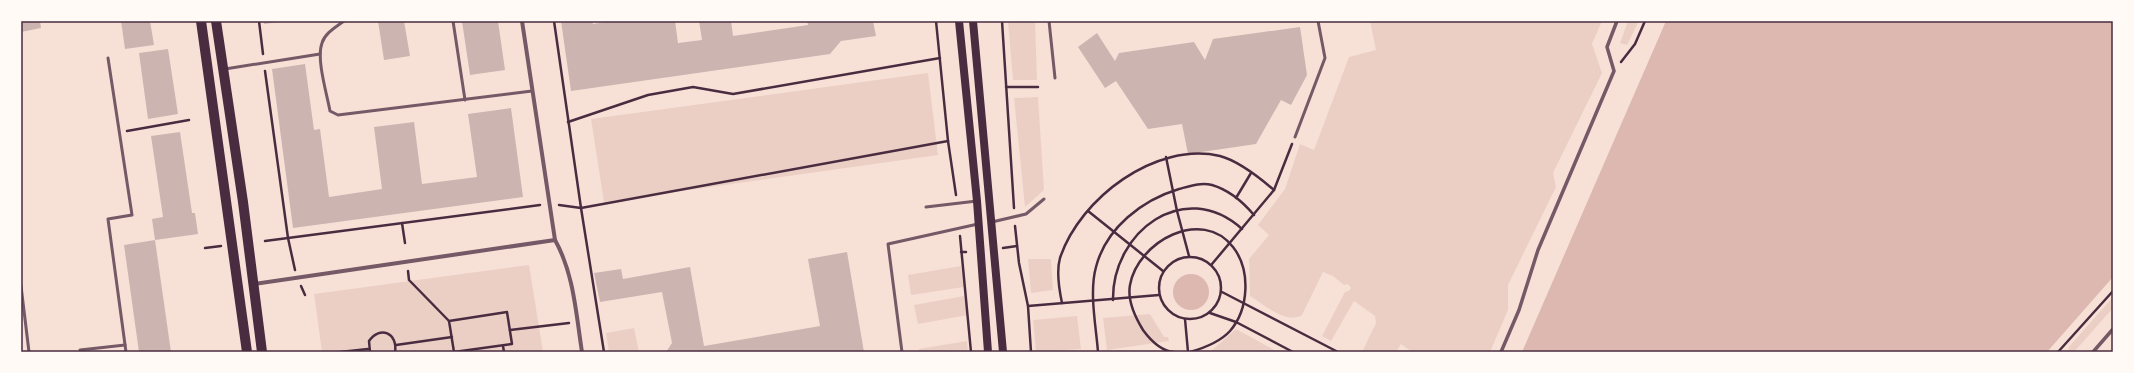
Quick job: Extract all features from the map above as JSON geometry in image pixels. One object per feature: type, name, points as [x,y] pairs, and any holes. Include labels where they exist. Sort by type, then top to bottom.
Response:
[{"type":"main road","points":[[201,21],[247,352]]},
{"type":"main road","points":[[216,21],[254,284],[262,352]]},
{"type":"main road","points":[[959,21],[976,201],[988,352]]},
{"type":"main road","points":[[974,21],[1003,352]]},
{"type":"main road","points":[[978,224],[992,222]]},
{"type":"street","points":[[522,21],[555,240],[569,270],[582,352]]},
{"type":"street","points":[[1501,352],[1519,310],[1538,250],[1614,71],[1607,47],[1617,21]]},
{"type":"street","points":[[254,284],[555,240]]},
{"type":"street","points":[[2093,352],[2113,329]]},
{"type":"lane","points":[[344,21],[329,32],[322,43],[320,54],[330,111],[338,115],[532,91]]},
{"type":"lane","points":[[453,21],[465,100]]},
{"type":"lane","points":[[1049,21],[1055,78]]},
{"type":"lane","points":[[1295,137],[1325,58],[1318,21]]},
{"type":"lane","points":[[223,69],[320,54]]},
{"type":"lane","points":[[108,58],[132,215],[108,219],[126,352]]},
{"type":"lane","points":[[992,222],[1026,214],[1044,200]]},
{"type":"lane","points":[[926,207],[976,201]]},
{"type":"lane","points":[[902,352],[888,244],[978,224]]},
{"type":"lane","points":[[21,286],[29,352]]},
{"type":"lane","points":[[80,350],[125,345]]},
{"type":"path","points":[[259,21],[293,266]]},
{"type":"path","points":[[554,21],[580,208],[604,352]]},
{"type":"path","points":[[936,21],[948,141],[956,197]]},
{"type":"path","points":[[1002,21],[1014,208]]},
{"type":"path","points":[[1614,71],[1635,44],[1645,21]]},
{"type":"path","points":[[568,122],[648,95],[693,87],[733,94],[940,58]]},
{"type":"path","points":[[1006,87],[1038,87]]},
{"type":"path","points":[[119,132],[189,120]]},
{"type":"path","points":[[1212,264],[1274,190],[1295,137]]},
{"type":"path","points":[[265,240],[549,203],[580,208],[948,141]]},
{"type":"path","points":[[1062,303],[1058,285],[1060,258],[1072,235],[1088,211],[1106,193],[1145,165],[1166,157],[1188,154],[1221,156],[1251,173],[1274,190]]},
{"type":"path","points":[[1166,157],[1172,191],[1189,256]]},
{"type":"path","points":[[1236,198],[1251,173]]},
{"type":"path","points":[[1098,352],[1093,302],[1095,267],[1107,241],[1126,218],[1141,206],[1157,197],[1172,191],[1200,184],[1212,185],[1236,198],[1254,215]]},
{"type":"path","points":[[1113,300],[1112,283],[1119,261],[1129,243],[1147,225],[1158,218],[1177,211],[1196,208],[1208,209],[1230,218],[1242,228]]},
{"type":"path","points":[[1088,211],[1145,255],[1163,271]]},
{"type":"path","points":[[402,223],[405,243]]},
{"type":"path","points":[[1015,226],[1017,246],[1028,306],[1031,352]]},
{"type":"path","points":[[1174,352],[1166,352],[1149,339],[1135,317],[1130,298],[1130,286],[1134,274],[1145,255],[1165,237],[1182,230],[1194,228],[1217,232],[1236,250],[1246,277],[1246,289],[1243,303],[1236,322],[1229,332],[1209,346],[1189,352],[1185,319]]},
{"type":"path","points":[[959,231],[971,352]]},
{"type":"path","points":[[205,248],[225,245]]},
{"type":"path","points":[[1003,248],[1017,246]]},
{"type":"path","points":[[961,252],[966,252]]},
{"type":"path","points":[[1189,256],[1199,258],[1212,264],[1219,275],[1222,292],[1217,304],[1210,313],[1197,319],[1185,319],[1170,312],[1163,305],[1159,295],[1158,282],[1163,271],[1170,263],[1189,256]]},
{"type":"path","points":[[408,271],[409,280],[449,321],[454,352],[512,344],[507,312],[449,321]]},
{"type":"path","points":[[2058,352],[2113,291]]},
{"type":"path","points":[[1222,292],[1338,352]]},
{"type":"path","points":[[1028,306],[1093,302],[1159,295]]},
{"type":"path","points":[[1210,313],[1236,322],[1293,352]]},
{"type":"path","points":[[510,330],[577,321]]},
{"type":"path","points":[[340,352],[369,350],[369,341],[372,335],[380,332],[388,332],[394,337],[396,345],[395,352]]},
{"type":"path","points":[[396,345],[452,337]]},
{"type":"path","points":[[503,346],[504,352]]},
{"type":"shaded area","points":[[1008,21],[1035,21],[1037,80],[1013,80]]},
{"type":"shaded area","points":[[1370,21],[1602,21],[1592,44],[1602,73],[1553,173],[1556,187],[1508,285],[1508,310],[1490,352],[1412,352],[1401,344],[1396,352],[1362,352],[1376,323],[1375,316],[1354,301],[1331,341],[1322,336],[1345,292],[1349,291],[1351,288],[1348,284],[1344,285],[1333,276],[1323,272],[1302,315],[1296,317],[1289,317],[1275,312],[1250,296],[1249,259],[1269,235],[1258,225],[1285,189],[1300,144],[1314,150],[1349,57],[1376,50]]},
{"type":"shaded area","points":[[1628,21],[1639,21],[1627,45],[1620,43]]},
{"type":"shaded area","points":[[1666,21],[2113,21],[2113,277],[2047,352],[1522,352]]},
{"type":"shaded area","points":[[928,73],[938,155],[604,202],[591,119]]},
{"type":"shaded area","points":[[1038,97],[1044,190],[1025,207],[1014,98]]},
{"type":"shaded area","points":[[1028,259],[1051,259],[1053,290],[1031,293]]},
{"type":"shaded area","points":[[529,265],[543,352],[322,352],[314,294]]},
{"type":"shaded area","points":[[961,266],[964,287],[911,295],[908,275]]},
{"type":"shaded area","points":[[1195,274],[1204,279],[1208,285],[1208,299],[1204,305],[1195,310],[1187,310],[1178,305],[1174,299],[1173,288],[1178,279],[1184,275]]},
{"type":"shaded area","points":[[964,296],[968,315],[918,324],[914,305]]},
{"type":"shaded area","points":[[2113,297],[2113,308],[2074,352],[2070,352],[2068,348]]},
{"type":"shaded area","points":[[1150,314],[1164,337],[1168,337],[1169,341],[1107,350],[1103,318]]},
{"type":"shaded area","points":[[1077,316],[1081,349],[1036,352],[1033,320]]},
{"type":"shaded area","points":[[634,328],[639,352],[609,352],[606,333]]},
{"type":"shaded area","points":[[1236,329],[1276,351],[1277,352],[1210,352]]},
{"type":"shaded area","points":[[967,341],[968,352],[919,352],[919,349]]},
{"type":"building","points":[[21,21],[40,21],[41,28],[21,32]]},
{"type":"building","points":[[121,21],[150,21],[154,45],[125,49]]},
{"type":"building","points":[[264,21],[280,21],[280,22],[264,24]]},
{"type":"building","points":[[378,21],[404,21],[410,56],[384,60]]},
{"type":"building","points":[[462,21],[498,21],[505,70],[470,75]]},
{"type":"building","points":[[561,21],[592,21],[593,24],[612,21],[675,21],[678,43],[702,40],[699,21],[731,21],[733,36],[808,25],[807,21],[873,21],[876,36],[841,41],[830,54],[571,91]]},
{"type":"building","points":[[1300,27],[1307,75],[1291,105],[1281,100],[1256,144],[1188,154],[1182,124],[1148,129],[1116,81],[1105,88],[1078,47],[1097,33],[1115,61],[1119,53],[1194,42],[1205,60],[1213,39]]},
{"type":"building","points":[[168,49],[178,114],[148,119],[139,53]]},
{"type":"building","points":[[305,64],[314,130],[320,129],[329,197],[382,189],[374,127],[414,122],[422,184],[477,177],[468,114],[511,108],[523,197],[293,228],[272,69]]},
{"type":"building","points":[[180,132],[192,213],[195,213],[198,234],[155,240],[152,219],[163,217],[151,136]]},
{"type":"building","points":[[155,240],[171,352],[139,352],[124,245]]},
{"type":"building","points":[[847,252],[864,352],[666,352],[672,343],[662,292],[600,302],[594,273],[621,269],[623,279],[690,267],[704,346],[820,326],[808,259]]}]
